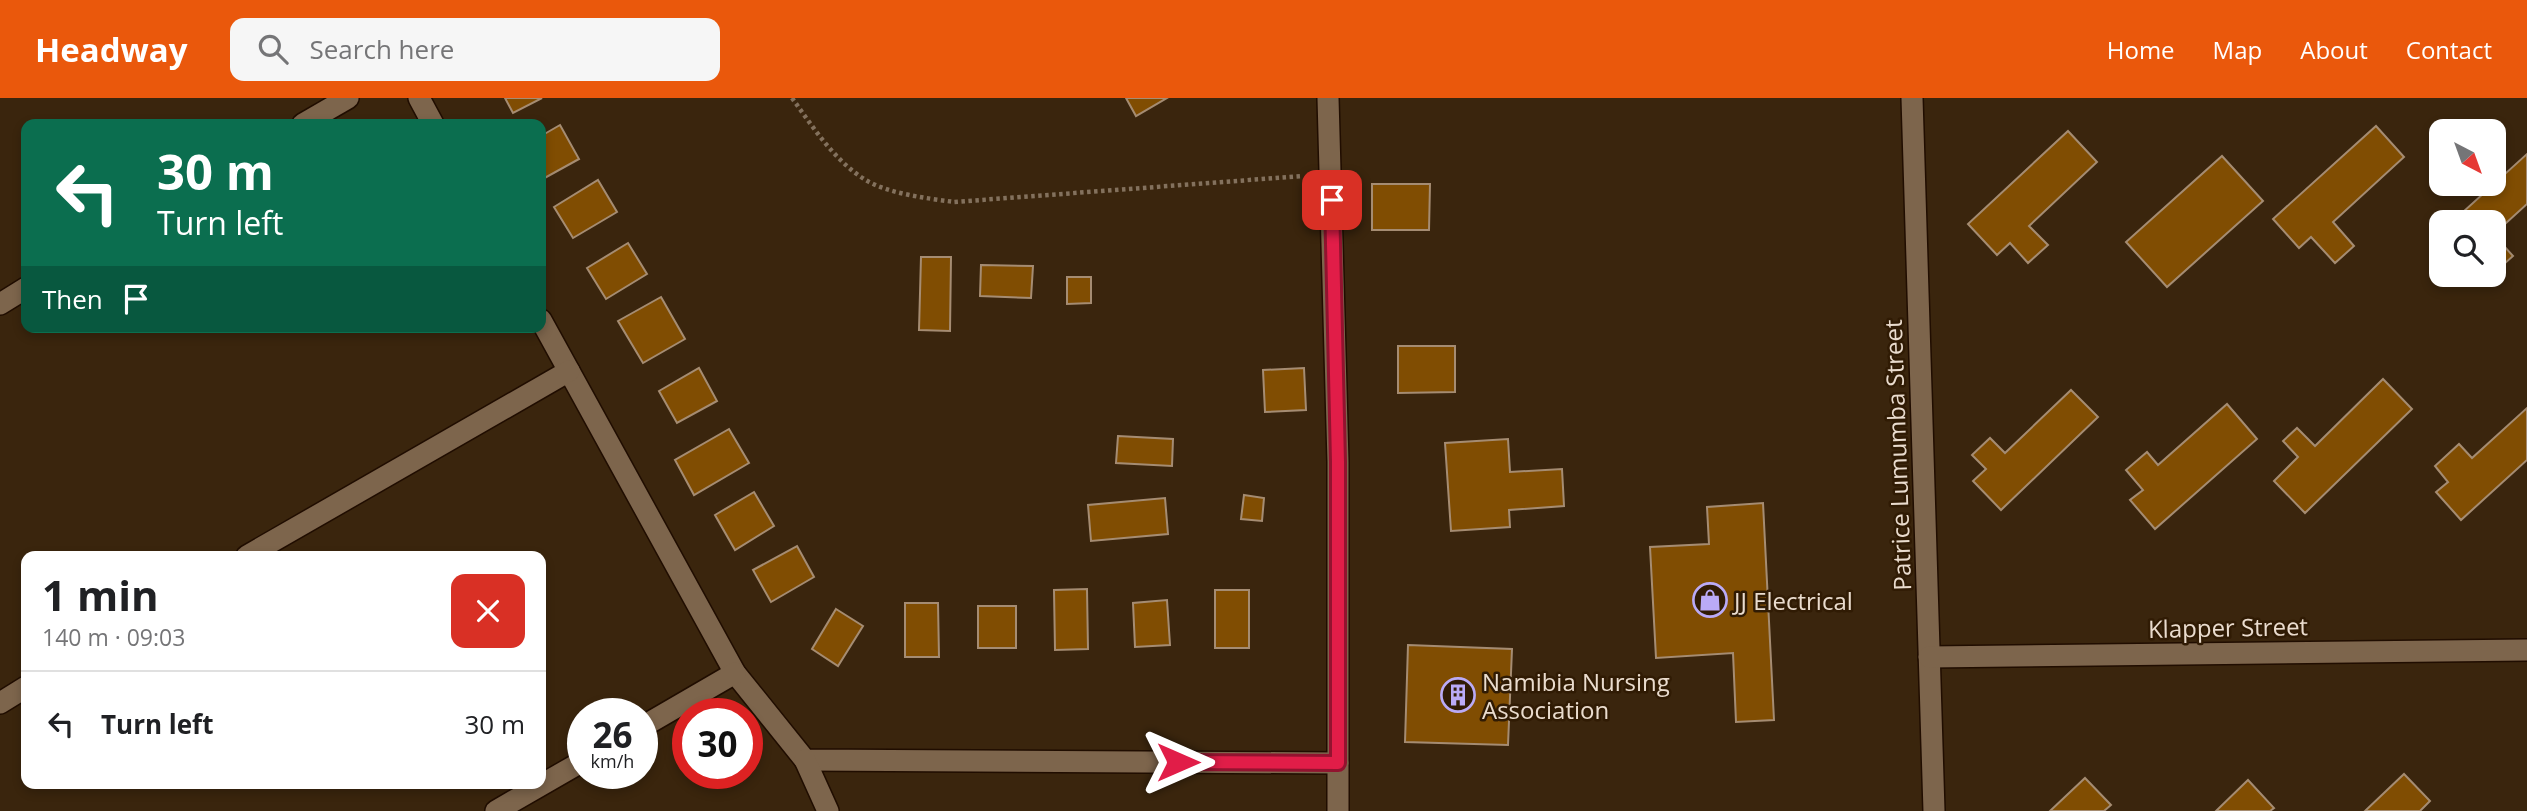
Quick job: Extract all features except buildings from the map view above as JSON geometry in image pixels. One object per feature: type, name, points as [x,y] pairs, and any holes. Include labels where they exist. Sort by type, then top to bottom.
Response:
[{"type":"street","points":[[312,119],[348,98]]},
{"type":"street","points":[[419,98],[430,119]]},
{"type":"street","points":[[1328,98],[1338,462],[1338,811]]},
{"type":"street","name":"Patrice Lumumba Street","points":[[1912,98],[1934,811]]},
{"type":"street","points":[[0,304],[21,291]]},
{"type":"street","points":[[546,329],[735,673],[805,760],[828,811]]},
{"type":"street","points":[[256,551],[569,372]]},
{"type":"street","name":"Klapper Street","points":[[1929,657],[2527,650]]},
{"type":"street","points":[[658,718],[735,673]]},
{"type":"street","points":[[0,703],[21,690]]},
{"type":"street","points":[[805,760],[1338,763]]},
{"type":"street","points":[[546,782],[567,770]]},
{"type":"street","points":[[496,811],[534,789]]},
{"type":"path","points":[[792,98],[833,153],[866,180],[907,194],[954,202],[1332,173]]},
{"type":"place","name":"JJ Electrical","points":[[1710,600]]},
{"type":"place","name":"Namibia Nursing Association","points":[[1458,695]]},
{"type":"route","points":[[1178,762],[1338,763],[1338,462],[1332,200]]}]
